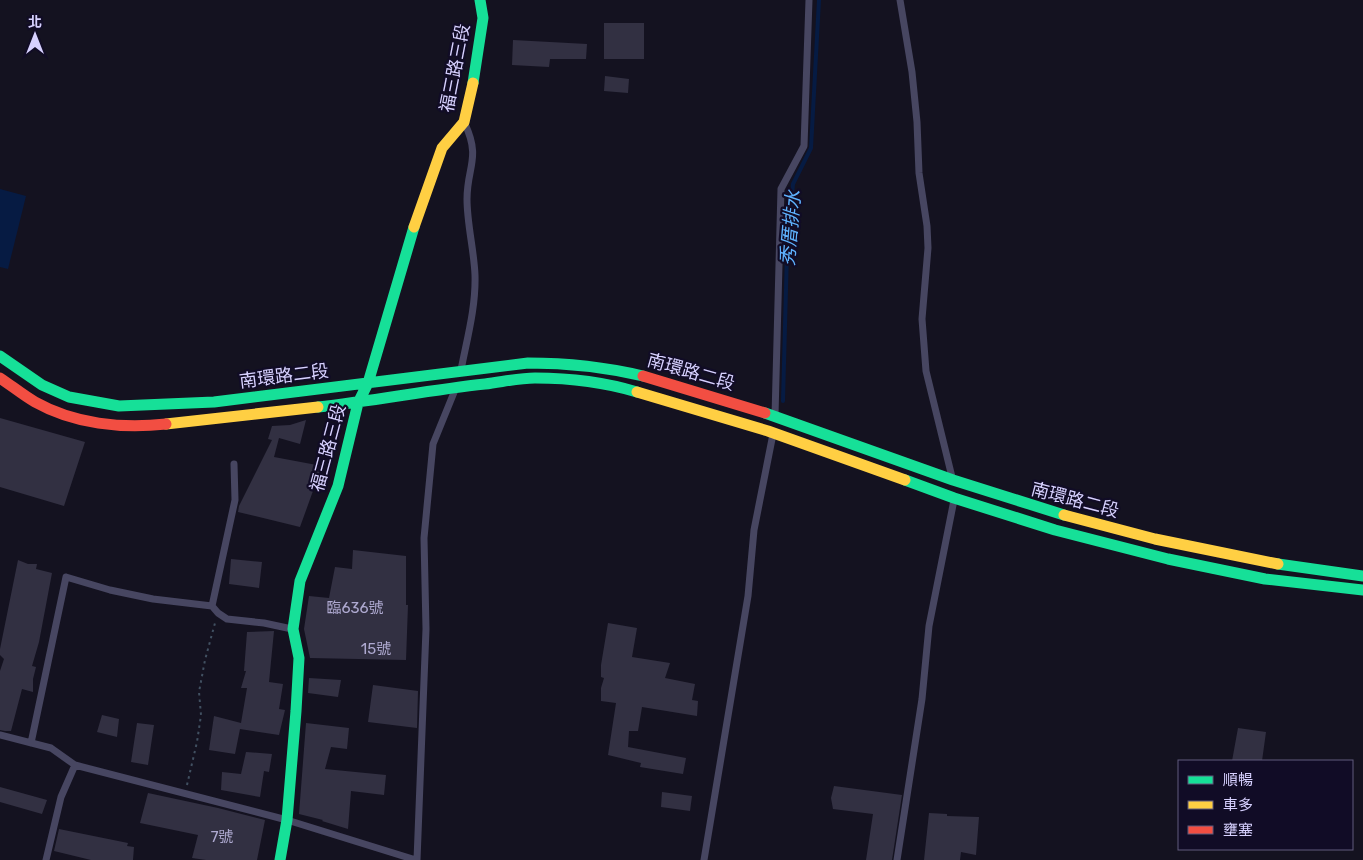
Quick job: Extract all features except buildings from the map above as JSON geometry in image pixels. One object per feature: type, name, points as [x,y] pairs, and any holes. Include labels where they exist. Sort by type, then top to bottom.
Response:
[{"type":"street","name":"福三路三段","points":[[280,860],[287,820],[299,658],[293,629],[300,581],[338,486],[358,403],[368,383],[413,230],[442,148],[464,122],[478,58],[483,18],[480,0]]},
{"type":"street","name":"南環路二段","points":[[0,356],[42,385],[69,398],[119,406],[214,402],[528,363],[576,364],[625,372],[690,389],[775,416],[1040,509],[1173,544],[1322,571],[1363,576]]},
{"type":"street","name":"南環路二段","points":[[0,378],[35,402],[62,414],[115,426],[146,426],[358,403],[456,387],[534,378],[568,379],[617,386],[773,433],[954,498],[1055,530],[1168,559],[1265,579],[1363,590]]},
{"type":"lane","points":[[704,860],[748,596],[754,530],[773,433],[781,189],[804,146],[809,0]]},
{"type":"lane","points":[[897,860],[922,699],[929,626],[954,498],[953,480],[926,372],[922,319],[928,248],[927,226],[919,172],[912,72],[900,0]]},
{"type":"lane","points":[[0,735],[51,748],[75,765],[287,820],[417,860],[426,628],[424,538],[433,444],[456,387],[472,312],[475,275],[467,201],[474,156],[470,135],[464,122]]},
{"type":"lane","points":[[212,606],[235,500],[234,464]]},
{"type":"lane","points":[[31,743],[66,577],[110,590],[153,599],[212,606],[227,619],[264,622],[293,629]]},
{"type":"lane","points":[[46,860],[61,797],[75,765]]},
{"type":"path","points":[[185,794],[201,714],[199,692],[218,613]]},
{"type":"water","points":[[0,189],[26,196],[8,269],[0,267]]},
{"type":"waterway","name":"秀厝排水","points":[[783,401],[787,252],[793,184],[811,148],[819,0]]},
{"type":"traffic: fast","points":[[473,83],[483,18],[480,0]]},
{"type":"traffic: fast","points":[[280,860],[287,820],[296,711],[299,658],[293,629],[300,581],[338,486],[358,403],[368,383],[414,227]]},
{"type":"traffic: fast","points":[[0,356],[42,385],[69,397],[119,406],[214,402],[528,363],[586,366],[643,376]]},
{"type":"traffic: fast","points":[[318,407],[529,378],[586,381],[637,392]]},
{"type":"traffic: fast","points":[[765,413],[953,480],[1064,515]]},
{"type":"traffic: fast","points":[[905,480],[954,498],[1055,530],[1168,559],[1265,579],[1363,590]]},
{"type":"traffic: fast","points":[[1278,564],[1363,576]]},
{"type":"traffic: slow","points":[[414,227],[442,148],[464,122],[473,83]]},
{"type":"traffic: slow","points":[[637,392],[768,431],[905,480]]},
{"type":"traffic: slow","points":[[166,424],[318,407]]},
{"type":"traffic: slow","points":[[1064,515],[1155,539],[1278,564]]},
{"type":"traffic: jam","points":[[643,376],[765,413]]},
{"type":"traffic: jam","points":[[0,378],[35,402],[82,420],[132,426],[166,424]]}]
